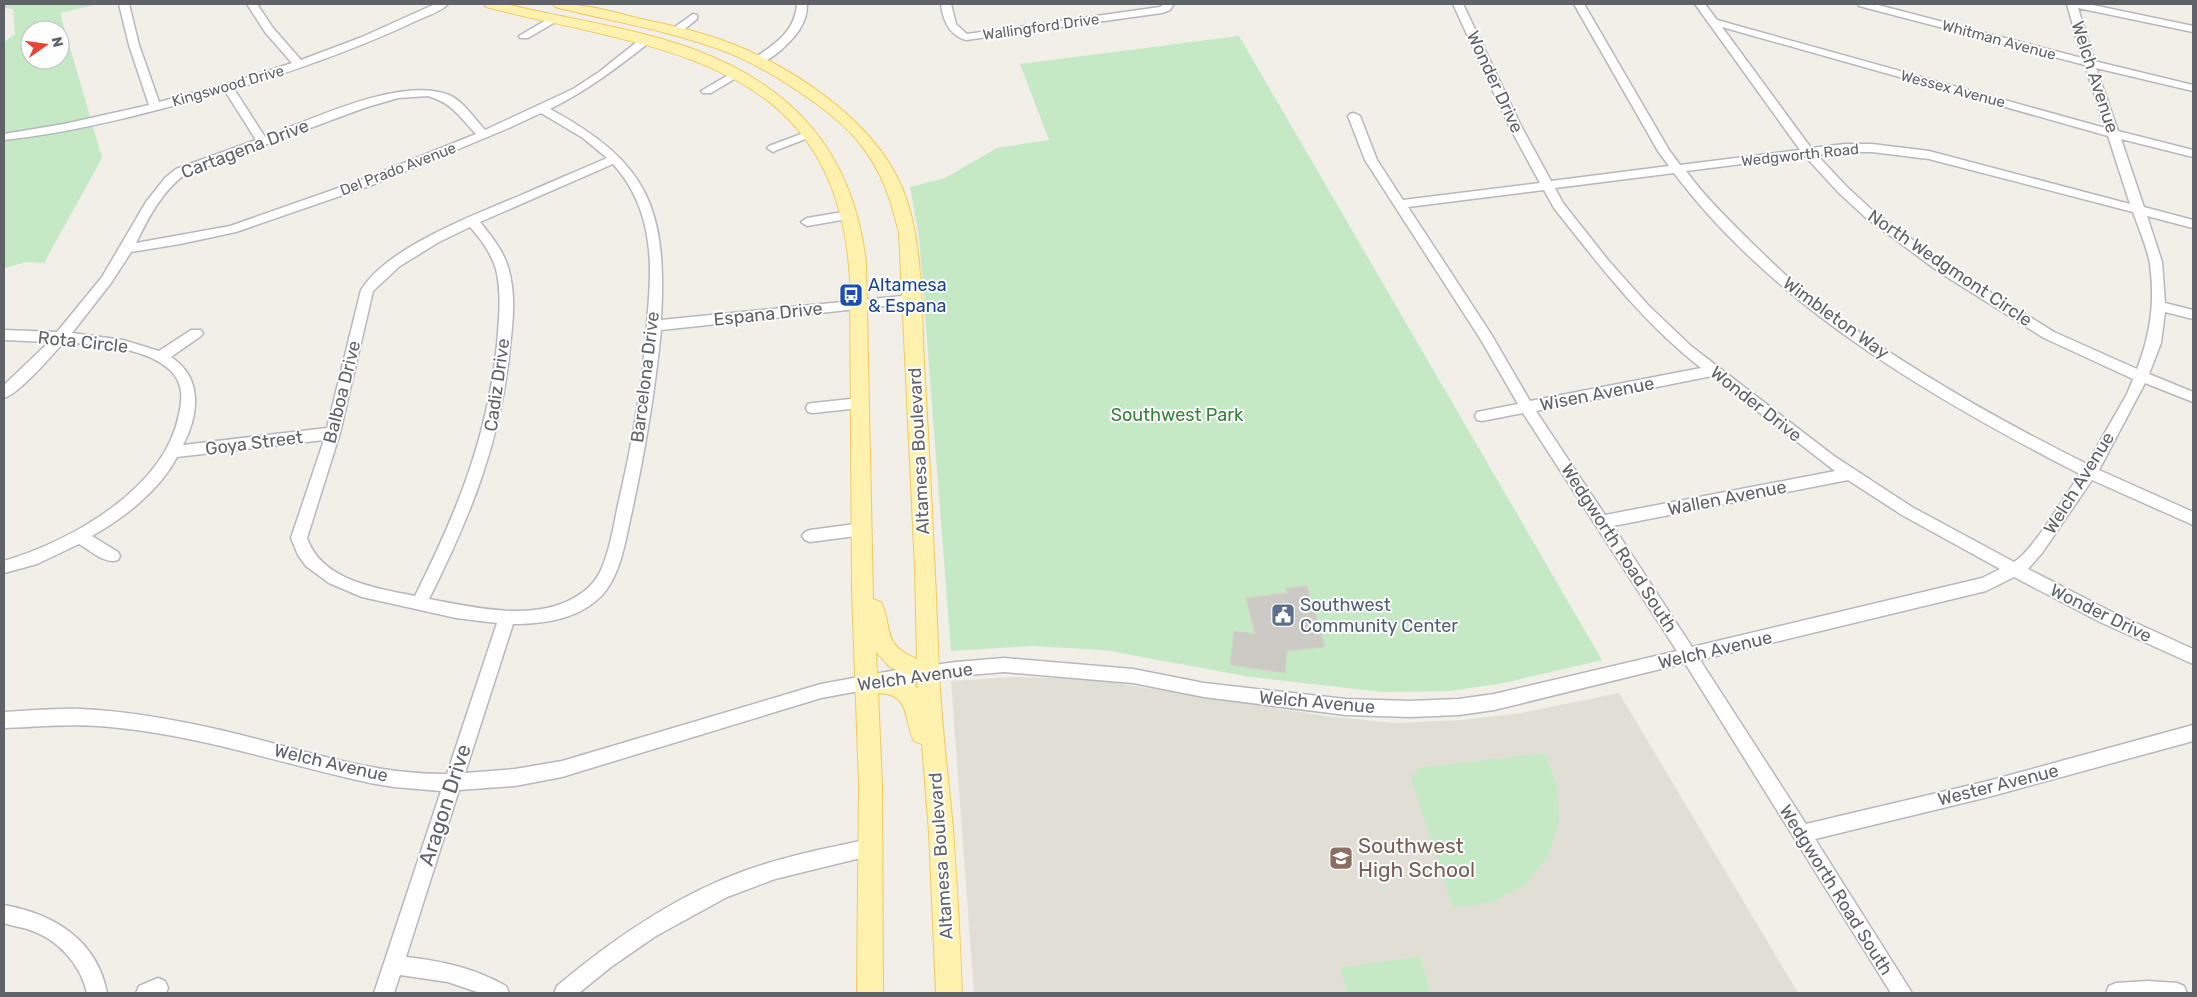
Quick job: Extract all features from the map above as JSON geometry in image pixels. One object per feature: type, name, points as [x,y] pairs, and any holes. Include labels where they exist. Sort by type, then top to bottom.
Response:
[{"type":"main road","name":"Altamesa Boulevard","points":[[491,4],[528,13],[569,11],[646,31],[737,73],[785,108],[809,134],[827,162],[849,215],[855,249],[859,303],[863,572],[870,756],[868,922],[870,993]]},
{"type":"main road","name":"Altamesa Boulevard","points":[[646,31],[683,33],[727,46],[790,79],[820,100],[867,142],[891,180],[901,207],[907,232],[912,299],[928,673],[936,768],[949,993]]},
{"type":"main road","points":[[707,58],[738,62],[757,61]]},
{"type":"main road","points":[[755,85],[752,75],[753,65],[757,61]]},
{"type":"main road","points":[[863,572],[877,634],[888,654],[907,667],[928,673]]},
{"type":"main road","points":[[867,683],[887,683],[902,687],[912,697],[917,709],[921,732],[936,768]]},
{"type":"street","points":[[124,4],[134,46],[155,107]]},
{"type":"street","points":[[252,4],[269,30],[299,64]]},
{"type":"street","name":"Kingswood Drive","points":[[4,137],[79,124],[155,107],[228,87],[299,64],[363,40],[443,4]]},
{"type":"street","points":[[757,61],[778,48],[794,32],[800,23],[802,4]]},
{"type":"street","name":"Wallingford Drive","points":[[946,4],[954,31],[957,34],[970,36],[1162,10],[1169,4]]},
{"type":"street","name":"Wonder Drive","points":[[1458,4],[1514,124],[1558,205],[1643,308],[1686,349],[1829,460],[1907,510],[2015,570],[2106,617],[2193,657]]},
{"type":"street","name":"Wimbleton Way","points":[[1579,4],[1664,152],[1702,201],[1784,281],[1815,307],[1932,386],[2022,438],[2090,472],[2193,519]]},
{"type":"street","name":"North Wedgmont Circle","points":[[1700,4],[1808,152],[1842,189],[1869,214],[1944,269],[2049,335],[2140,376],[2193,397]]},
{"type":"street","name":"Whitman Avenue","points":[[1863,4],[2193,88]]},
{"type":"street","points":[[2074,4],[2193,29]]},
{"type":"street","name":"Welch Avenue","points":[[4,720],[80,717],[167,727],[264,748],[371,776],[452,782],[532,775],[562,768],[821,691],[928,673],[1004,665],[1133,676],[1204,690],[1346,707],[1410,708],[1494,702],[1986,584],[2025,564],[2037,549],[2090,472],[2134,394],[2154,343],[2159,306],[2156,262],[2078,29],[2074,4]]},
{"type":"street","points":[[524,36],[569,11]]},
{"type":"street","points":[[683,33],[693,16]]},
{"type":"street","name":"Wessex Avenue","points":[[1713,22],[2114,134],[2193,153]]},
{"type":"street","name":"Del Prado Avenue","points":[[127,248],[180,240],[232,229],[368,182],[483,135],[578,91],[603,74],[646,31]]},
{"type":"street","points":[[707,91],[737,73]]},
{"type":"street","points":[[228,87],[262,141]]},
{"type":"street","name":"Cartagena Drive","points":[[4,393],[80,314],[117,264],[151,200],[168,180],[197,165],[262,141],[385,98],[415,93],[437,94],[447,98],[456,105],[483,135]]},
{"type":"street","name":"Barcelona Drive","points":[[507,617],[534,618],[563,612],[589,597],[600,585],[617,542],[631,480],[649,376],[653,326],[656,267],[655,245],[643,202],[636,187],[614,159],[580,130],[542,108]]},
{"type":"street","name":"Wedgworth Road South","points":[[1354,116],[1371,160],[1486,337],[1527,408],[1689,656],[1902,993]]},
{"type":"street","points":[[773,148],[809,134]]},
{"type":"street","name":"Wedgworth Road","points":[[1401,204],[1808,152],[1845,148],[1872,148],[1929,155],[2193,224]]},
{"type":"street","name":"Balboa Drive","points":[[507,617],[479,614],[366,592],[339,581],[322,571],[300,547],[299,538],[334,433],[367,290],[382,274],[405,257],[472,221],[614,159]]},
{"type":"street","points":[[807,222],[849,215]]},
{"type":"street","name":"Cadiz Drive","points":[[419,602],[465,507],[488,445],[498,403],[505,327],[502,270],[484,234],[472,221]]},
{"type":"street","name":"Espana Drive","points":[[653,326],[859,303],[912,299]]},
{"type":"street","points":[[2159,306],[2193,314]]},
{"type":"street","points":[[160,357],[196,333]]},
{"type":"street","name":"Rota Circle","points":[[4,335],[120,344],[147,351],[168,360],[183,374],[190,391],[189,414],[184,433],[174,452],[146,486],[104,522],[40,555],[4,567]]},
{"type":"street","name":"Wisen Avenue","points":[[1482,416],[1713,371]]},
{"type":"street","points":[[813,408],[860,404]]},
{"type":"street","name":"Goya Street","points":[[174,452],[334,433]]},
{"type":"street","name":"Wallen Avenue","points":[[1603,522],[1851,474]]},
{"type":"street","points":[[810,536],[862,529]]},
{"type":"street","points":[[79,536],[112,556]]},
{"type":"street","name":"Aragon Drive","points":[[384,993],[507,617]]},
{"type":"street","name":"Wester Avenue","points":[[1801,834],[1988,789],[2193,733]]},
{"type":"street","points":[[564,993],[624,947],[669,918],[711,896],[773,870],[870,848]]},
{"type":"street","points":[[4,914],[34,921],[61,936],[78,953],[93,975],[96,993]]},
{"type":"street","points":[[393,966],[443,970],[483,983],[500,993]]},
{"type":"street","points":[[2116,993],[2148,991],[2177,993]]},
{"type":"shaded area","name":"Southwest High School","points":[[1014,677],[1089,679],[1326,716],[1394,723],[1462,720],[1522,713],[1619,693],[1798,993],[974,993],[951,681]]},
{"type":"green space","points":[[4,4],[98,4],[60,13],[62,20],[20,20],[20,70],[70,70],[70,48],[102,158],[44,263],[27,262],[4,268],[4,42],[15,34],[13,9],[4,8]]},
{"type":"green space","name":"Southwest Park","points":[[1239,36],[1602,660],[1504,683],[1450,691],[1383,692],[1251,677],[1104,650],[1031,646],[951,651],[919,237],[910,187],[945,178],[997,148],[1049,140],[1020,64]]},
{"type":"green space","points":[[1544,753],[1557,785],[1559,821],[1548,856],[1526,884],[1493,902],[1453,908],[1411,778],[1420,768]]},
{"type":"green space","points":[[1420,956],[1431,993],[1347,993],[1340,968]]},
{"type":"building","name":"Southwest Community Center","points":[[1307,586],[1325,647],[1287,651],[1285,673],[1230,665],[1234,631],[1255,634],[1246,598],[1287,593],[1286,588]]},
{"type":"place","name":"Altamesa & Espana","points":[[851,295]]},
{"type":"place","name":"Southwest Community Center","points":[[1283,615]]},
{"type":"place","name":"Southwest High School","points":[[1341,858]]}]
